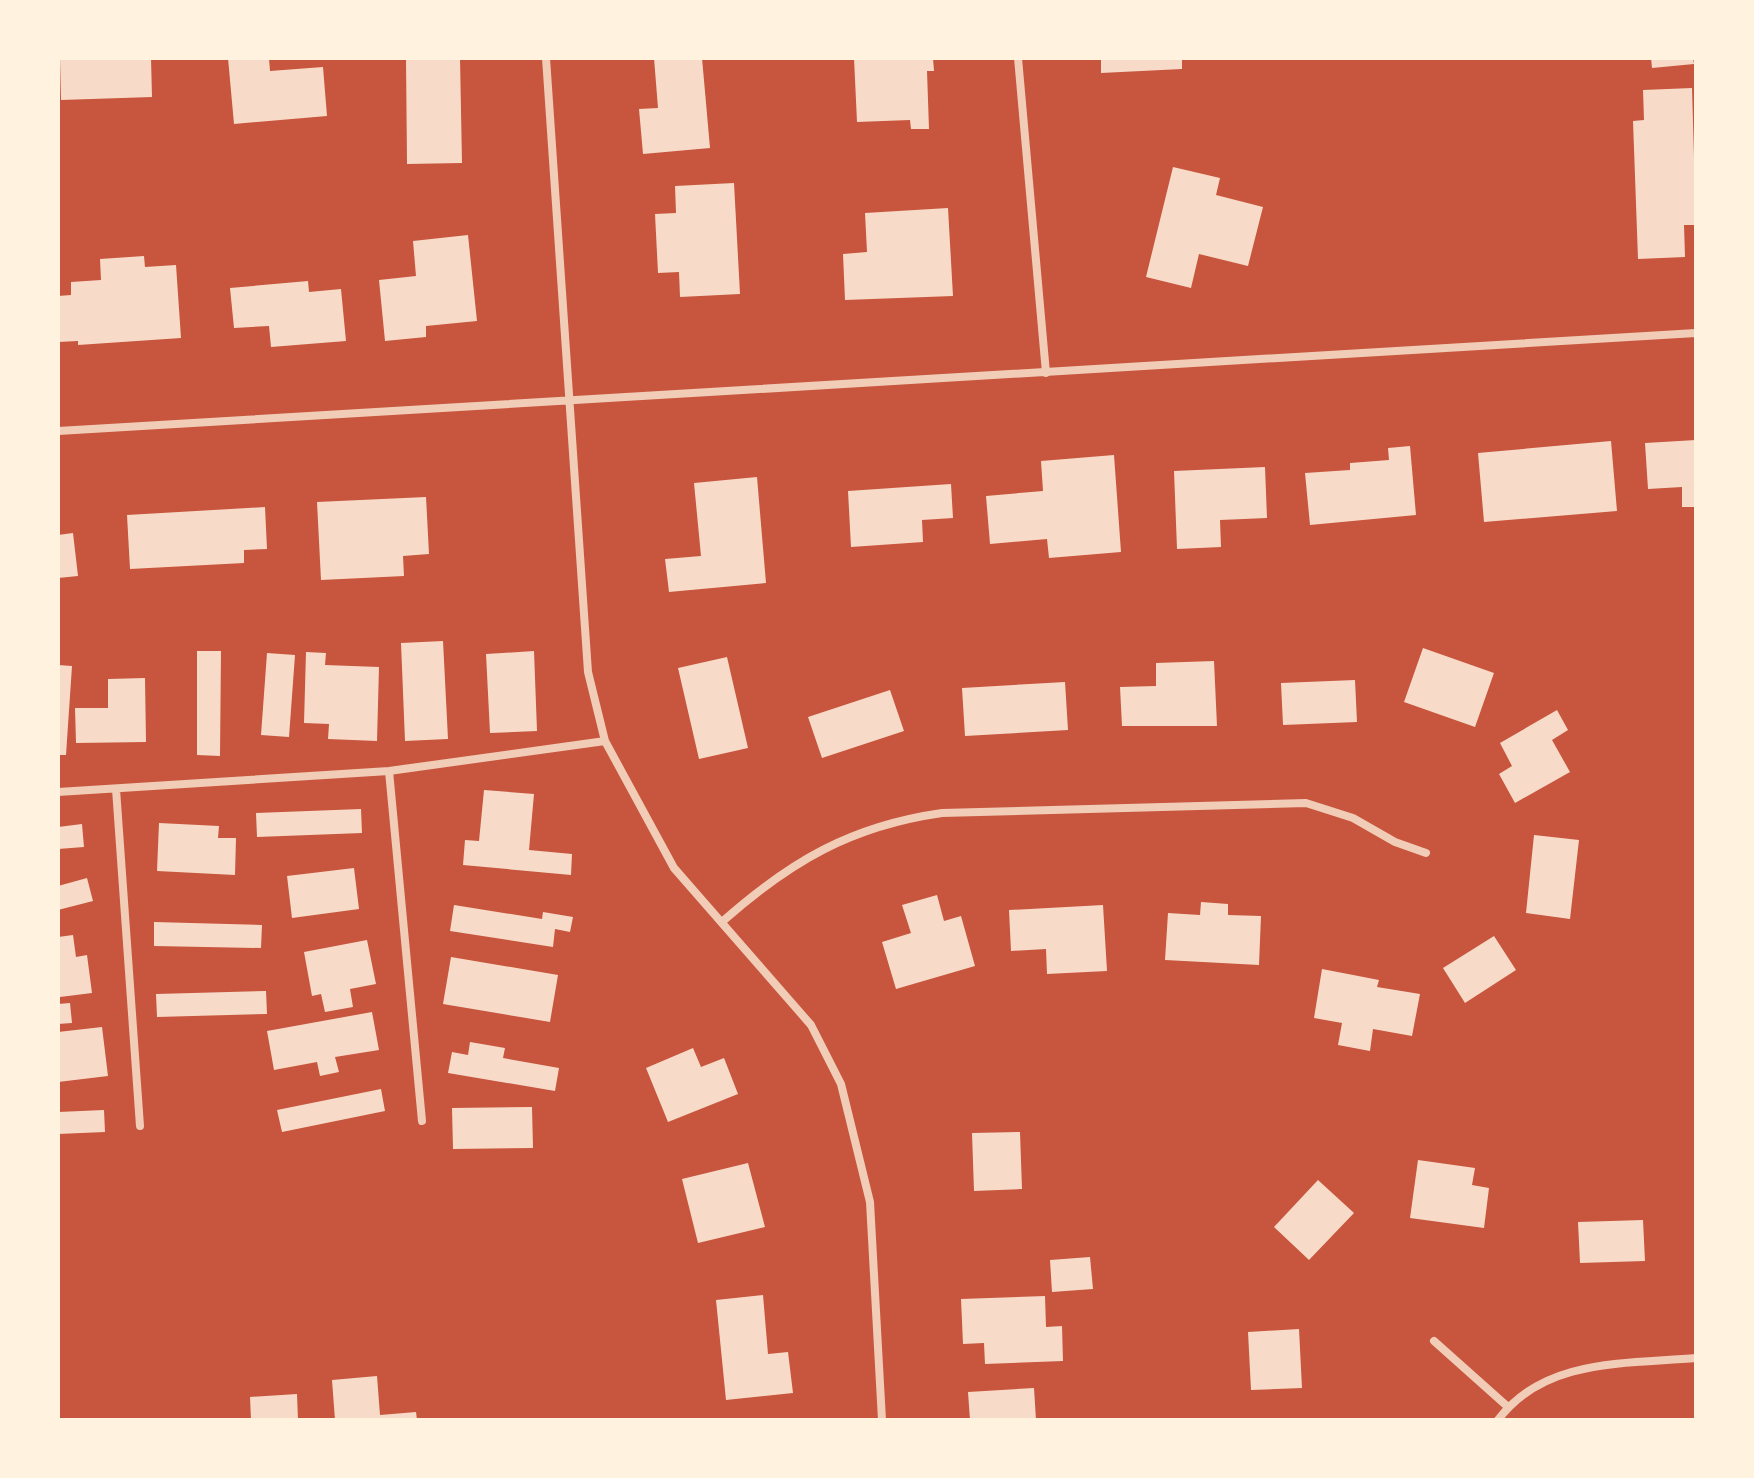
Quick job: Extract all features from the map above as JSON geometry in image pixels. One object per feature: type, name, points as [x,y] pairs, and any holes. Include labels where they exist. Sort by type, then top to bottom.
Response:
[{"type":"street","points":[[546,58],[588,672],[605,741],[674,868],[811,1025],[841,1084],[870,1202],[882,1420]]},
{"type":"street","points":[[1018,58],[1046,373]]},
{"type":"street","points":[[58,431],[1696,333]]},
{"type":"street","points":[[58,792],[389,771],[605,741]]},
{"type":"street","points":[[389,771],[422,1121]]},
{"type":"street","points":[[116,789],[140,1126]]},
{"type":"street","points":[[723,921],[757,891],[815,851],[900,819],[942,813],[1306,803],[1353,818],[1395,842],[1426,853]]},
{"type":"street","points":[[1434,1341],[1508,1407]]},
{"type":"street","points":[[1498,1420],[1531,1387],[1557,1374],[1603,1365],[1696,1358]]},
{"type":"building","points":[[60,58],[151,58],[152,97],[61,100]]},
{"type":"building","points":[[228,58],[269,58],[270,71],[323,67],[327,116],[234,124]]},
{"type":"building","points":[[406,58],[460,58],[462,163],[407,164]]},
{"type":"building","points":[[654,58],[702,58],[710,148],[643,154],[639,109],[658,108]]},
{"type":"building","points":[[854,58],[933,58],[934,71],[927,71],[929,129],[911,129],[910,120],[857,122]]},
{"type":"building","points":[[1101,58],[1182,58],[1182,69],[1101,73]]},
{"type":"building","points":[[1651,58],[1693,58],[1694,64],[1652,68]]},
{"type":"building","points":[[1692,88],[1696,225],[1684,225],[1685,257],[1638,259],[1633,121],[1644,120],[1643,90]]},
{"type":"building","points":[[1173,167],[1220,178],[1216,195],[1263,207],[1248,266],[1199,254],[1191,288],[1146,277]]},
{"type":"building","points":[[734,183],[740,294],[680,297],[679,272],[658,273],[655,214],[676,213],[675,186]]},
{"type":"building","points":[[948,208],[953,296],[845,300],[843,254],[867,252],[865,213]]},
{"type":"building","points":[[468,235],[477,321],[426,326],[426,337],[385,341],[379,280],[416,276],[413,241]]},
{"type":"building","points":[[144,256],[145,267],[176,265],[181,338],[78,345],[78,341],[58,342],[58,296],[71,295],[71,282],[101,280],[100,259]]},
{"type":"building","points":[[308,281],[309,292],[341,289],[346,341],[271,347],[269,326],[234,328],[230,288]]},
{"type":"building","points":[[1696,440],[1696,507],[1682,507],[1682,487],[1648,489],[1645,443]]},
{"type":"building","points":[[1611,441],[1617,511],[1484,522],[1478,453]]},
{"type":"building","points":[[1410,446],[1416,515],[1310,525],[1305,473],[1350,470],[1350,463],[1389,460],[1388,448]]},
{"type":"building","points":[[1114,455],[1121,552],[1049,558],[1047,539],[990,544],[986,496],[1043,491],[1041,461]]},
{"type":"building","points":[[1265,467],[1267,518],[1220,520],[1221,547],[1177,549],[1174,471]]},
{"type":"building","points":[[757,477],[766,583],[669,592],[665,559],[701,556],[694,483]]},
{"type":"building","points":[[951,484],[953,518],[922,520],[923,542],[851,547],[848,491]]},
{"type":"building","points":[[426,497],[429,554],[403,556],[404,576],[321,580],[317,502]]},
{"type":"building","points":[[265,507],[267,549],[244,550],[244,563],[130,569],[127,515]]},
{"type":"building","points":[[73,533],[78,576],[58,578],[58,535]]},
{"type":"building","points":[[443,641],[448,739],[405,741],[401,643]]},
{"type":"building","points":[[1423,648],[1494,673],[1475,727],[1404,702]]},
{"type":"building","points":[[197,651],[221,651],[220,756],[197,755]]},
{"type":"building","points":[[534,651],[537,731],[490,733],[486,654]]},
{"type":"building","points":[[306,652],[326,653],[325,665],[379,667],[377,741],[328,739],[329,724],[304,723]]},
{"type":"building","points":[[267,653],[295,655],[289,737],[261,735]]},
{"type":"building","points":[[727,657],[748,748],[699,759],[678,668]]},
{"type":"building","points":[[1214,661],[1217,726],[1122,726],[1120,687],[1156,686],[1156,663]]},
{"type":"building","points":[[58,665],[72,666],[66,755],[58,755]]},
{"type":"building","points":[[145,678],[146,742],[76,743],[75,708],[108,708],[108,679]]},
{"type":"building","points":[[1355,680],[1357,722],[1283,725],[1281,683]]},
{"type":"building","points":[[1065,682],[1068,730],[965,736],[962,688]]},
{"type":"building","points":[[890,690],[904,731],[822,758],[808,717]]},
{"type":"building","points":[[1557,710],[1568,730],[1552,740],[1570,772],[1515,803],[1499,774],[1512,766],[1500,743]]},
{"type":"building","points":[[484,790],[534,794],[529,850],[572,854],[571,875],[463,865],[465,840],[479,841]]},
{"type":"building","points":[[361,809],[362,833],[257,837],[256,813]]},
{"type":"building","points":[[159,823],[219,826],[218,838],[236,838],[235,875],[157,871]]},
{"type":"building","points":[[82,824],[84,847],[58,849],[58,827]]},
{"type":"building","points":[[1534,835],[1579,840],[1570,919],[1526,913]]},
{"type":"building","points":[[354,868],[359,909],[292,918],[287,876]]},
{"type":"building","points":[[87,878],[93,901],[58,910],[58,886]]},
{"type":"building","points":[[937,895],[944,921],[961,916],[975,966],[896,989],[882,942],[911,933],[902,905]]},
{"type":"building","points":[[1201,902],[1228,904],[1228,915],[1261,916],[1259,965],[1165,960],[1168,913],[1200,915]]},
{"type":"building","points":[[454,905],[542,919],[543,912],[573,917],[570,932],[555,929],[553,947],[450,931]]},
{"type":"building","points":[[1103,905],[1107,971],[1047,974],[1046,949],[1011,951],[1009,910]]},
{"type":"building","points":[[154,922],[262,925],[261,948],[154,946]]},
{"type":"building","points":[[73,935],[76,957],[87,955],[92,993],[60,997],[58,937]]},
{"type":"building","points":[[1494,936],[1516,970],[1465,1003],[1443,968]]},
{"type":"building","points":[[367,940],[376,984],[350,989],[353,1007],[325,1012],[321,994],[312,996],[304,952]]},
{"type":"building","points":[[451,957],[558,975],[550,1022],[443,1004]]},
{"type":"building","points":[[1322,969],[1379,980],[1377,987],[1420,994],[1412,1036],[1373,1029],[1370,1051],[1338,1045],[1342,1023],[1314,1018]]},
{"type":"building","points":[[266,991],[267,1014],[157,1017],[156,994]]},
{"type":"building","points":[[70,1003],[72,1023],[58,1024],[58,1004]]},
{"type":"building","points":[[372,1012],[379,1050],[335,1057],[339,1072],[320,1076],[317,1062],[274,1070],[267,1031]]},
{"type":"building","points":[[102,1027],[108,1076],[58,1082],[58,1032]]},
{"type":"building","points":[[470,1042],[505,1048],[503,1058],[559,1068],[555,1091],[448,1073],[452,1052],[468,1055]]},
{"type":"building","points":[[693,1048],[701,1067],[724,1058],[738,1094],[668,1122],[646,1068]]},
{"type":"building","points":[[381,1089],[385,1111],[282,1132],[277,1110]]},
{"type":"building","points":[[532,1107],[533,1148],[453,1149],[452,1108]]},
{"type":"building","points":[[104,1110],[105,1132],[58,1134],[58,1112]]},
{"type":"building","points":[[1020,1132],[1022,1189],[974,1191],[972,1133]]},
{"type":"building","points":[[1418,1160],[1475,1168],[1472,1185],[1489,1188],[1484,1228],[1410,1218]]},
{"type":"building","points":[[748,1163],[765,1227],[698,1243],[682,1179]]},
{"type":"building","points":[[1318,1180],[1354,1213],[1309,1260],[1274,1227]]},
{"type":"building","points":[[1643,1220],[1645,1261],[1580,1263],[1578,1222]]},
{"type":"building","points":[[1090,1257],[1093,1289],[1052,1292],[1050,1260]]},
{"type":"building","points":[[763,1295],[768,1354],[788,1352],[793,1393],[726,1400],[716,1300]]},
{"type":"building","points":[[1045,1296],[1046,1327],[1062,1326],[1063,1361],[985,1364],[984,1343],[963,1344],[961,1299]]},
{"type":"building","points":[[1299,1329],[1302,1388],[1251,1390],[1248,1332]]},
{"type":"building","points":[[377,1376],[380,1415],[416,1412],[417,1420],[335,1420],[332,1380]]},
{"type":"building","points":[[1034,1388],[1036,1420],[970,1420],[968,1392]]},
{"type":"building","points":[[297,1394],[298,1420],[251,1420],[250,1397]]}]
